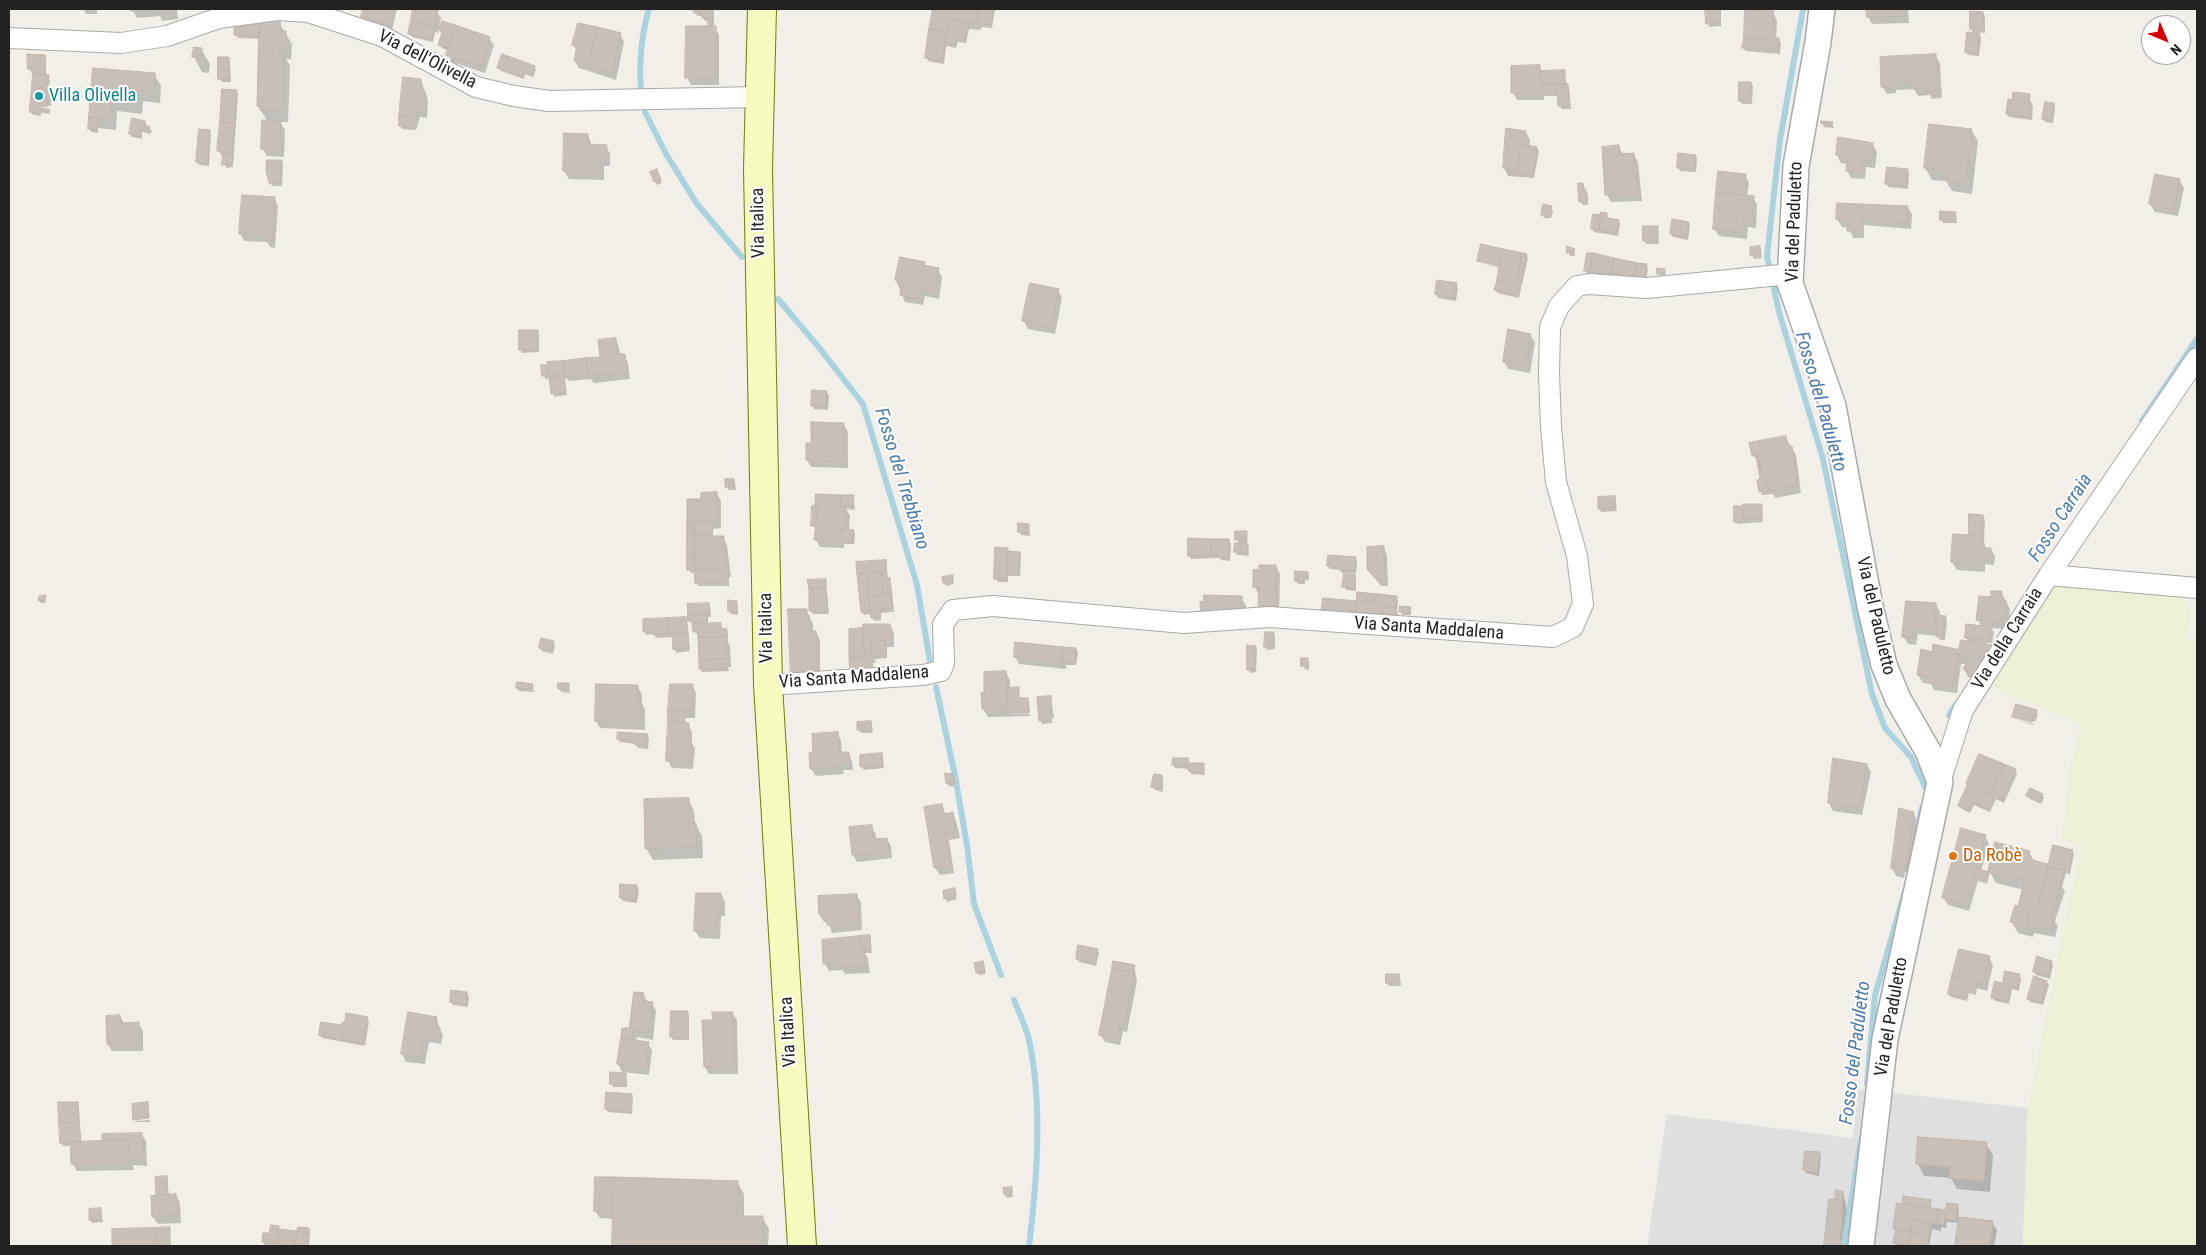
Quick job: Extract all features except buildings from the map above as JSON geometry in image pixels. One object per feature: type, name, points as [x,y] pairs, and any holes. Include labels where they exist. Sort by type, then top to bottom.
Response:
[{"type":"main road","name":"Via Italica","points":[[762,9],[762,97],[758,169],[768,685],[802,1246]]},
{"type":"street","name":"Via del Paduletto","points":[[1822,9],[1778,276],[1790,283],[1833,406],[1865,579],[1884,665],[1898,699],[1928,751],[1940,782],[1885,1039],[1861,1246]]},
{"type":"street","name":"Via dell'Olivella","points":[[9,38],[121,43],[167,36],[219,18],[277,10],[308,12],[382,36],[476,87],[514,96],[549,101],[762,97]]},
{"type":"street","name":"Via Santa Maddalena","points":[[768,685],[932,673],[944,663],[943,624],[953,610],[993,606],[1184,623],[1269,617],[1553,637],[1573,627],[1583,604],[1577,556],[1556,482],[1551,427],[1550,327],[1559,306],[1578,286],[1589,284],[1647,288],[1778,276]]},
{"type":"street","name":"Via della Carraia","points":[[1940,782],[1963,710],[2049,575],[2197,358]]},
{"type":"street","points":[[2049,575],[2197,588]]},
{"type":"shaded area","points":[[1858,1089],[2028,1108],[2023,1246],[1647,1246],[1667,1114],[1853,1138]]},
{"type":"green space","points":[[2052,584],[2177,594],[2191,611],[2188,638],[2197,639],[2197,1246],[2023,1246],[2028,1108],[2067,910],[2082,845],[2062,839],[2069,771],[2081,725],[1992,686]]},
{"type":"waterway","name":"Fosso del Trebbiano","points":[[641,90],[641,49],[649,9]]},
{"type":"waterway","name":"Fosso del Paduletto","points":[[1803,9],[1780,140],[1767,256],[1779,312],[1823,459],[1872,694],[1885,728],[1911,757],[1925,787]]},
{"type":"waterway","name":"Fosso del Trebbiano","points":[[645,112],[666,154],[697,204],[742,257]]},
{"type":"waterway","name":"Fosso del Trebbiano","points":[[778,299],[863,404],[917,585],[931,667]]},
{"type":"waterway","name":"Fosso Carraia","points":[[2142,421],[2197,339]]},
{"type":"waterway","name":"Fosso del Trebbiano","points":[[936,687],[955,776],[967,845],[974,904],[1001,975]]},
{"type":"waterway","name":"Fosso Carraia","points":[[1949,715],[1957,703]]},
{"type":"waterway","name":"Fosso del Paduletto","points":[[1919,820],[1922,808]]},
{"type":"waterway","name":"Fosso del Paduletto","points":[[1867,1084],[1875,995],[1905,891]]},
{"type":"waterway","name":"Fosso del Trebbiano","points":[[1014,1000],[1029,1040],[1036,1090],[1036,1169],[1029,1246]]},
{"type":"waterway","name":"Fosso del Paduletto","points":[[1844,1246],[1861,1139]]},
{"type":"place","name":"Villa Olivella","points":[[39,96]]},
{"type":"place","name":"Da Robè","points":[[1953,856]]}]
